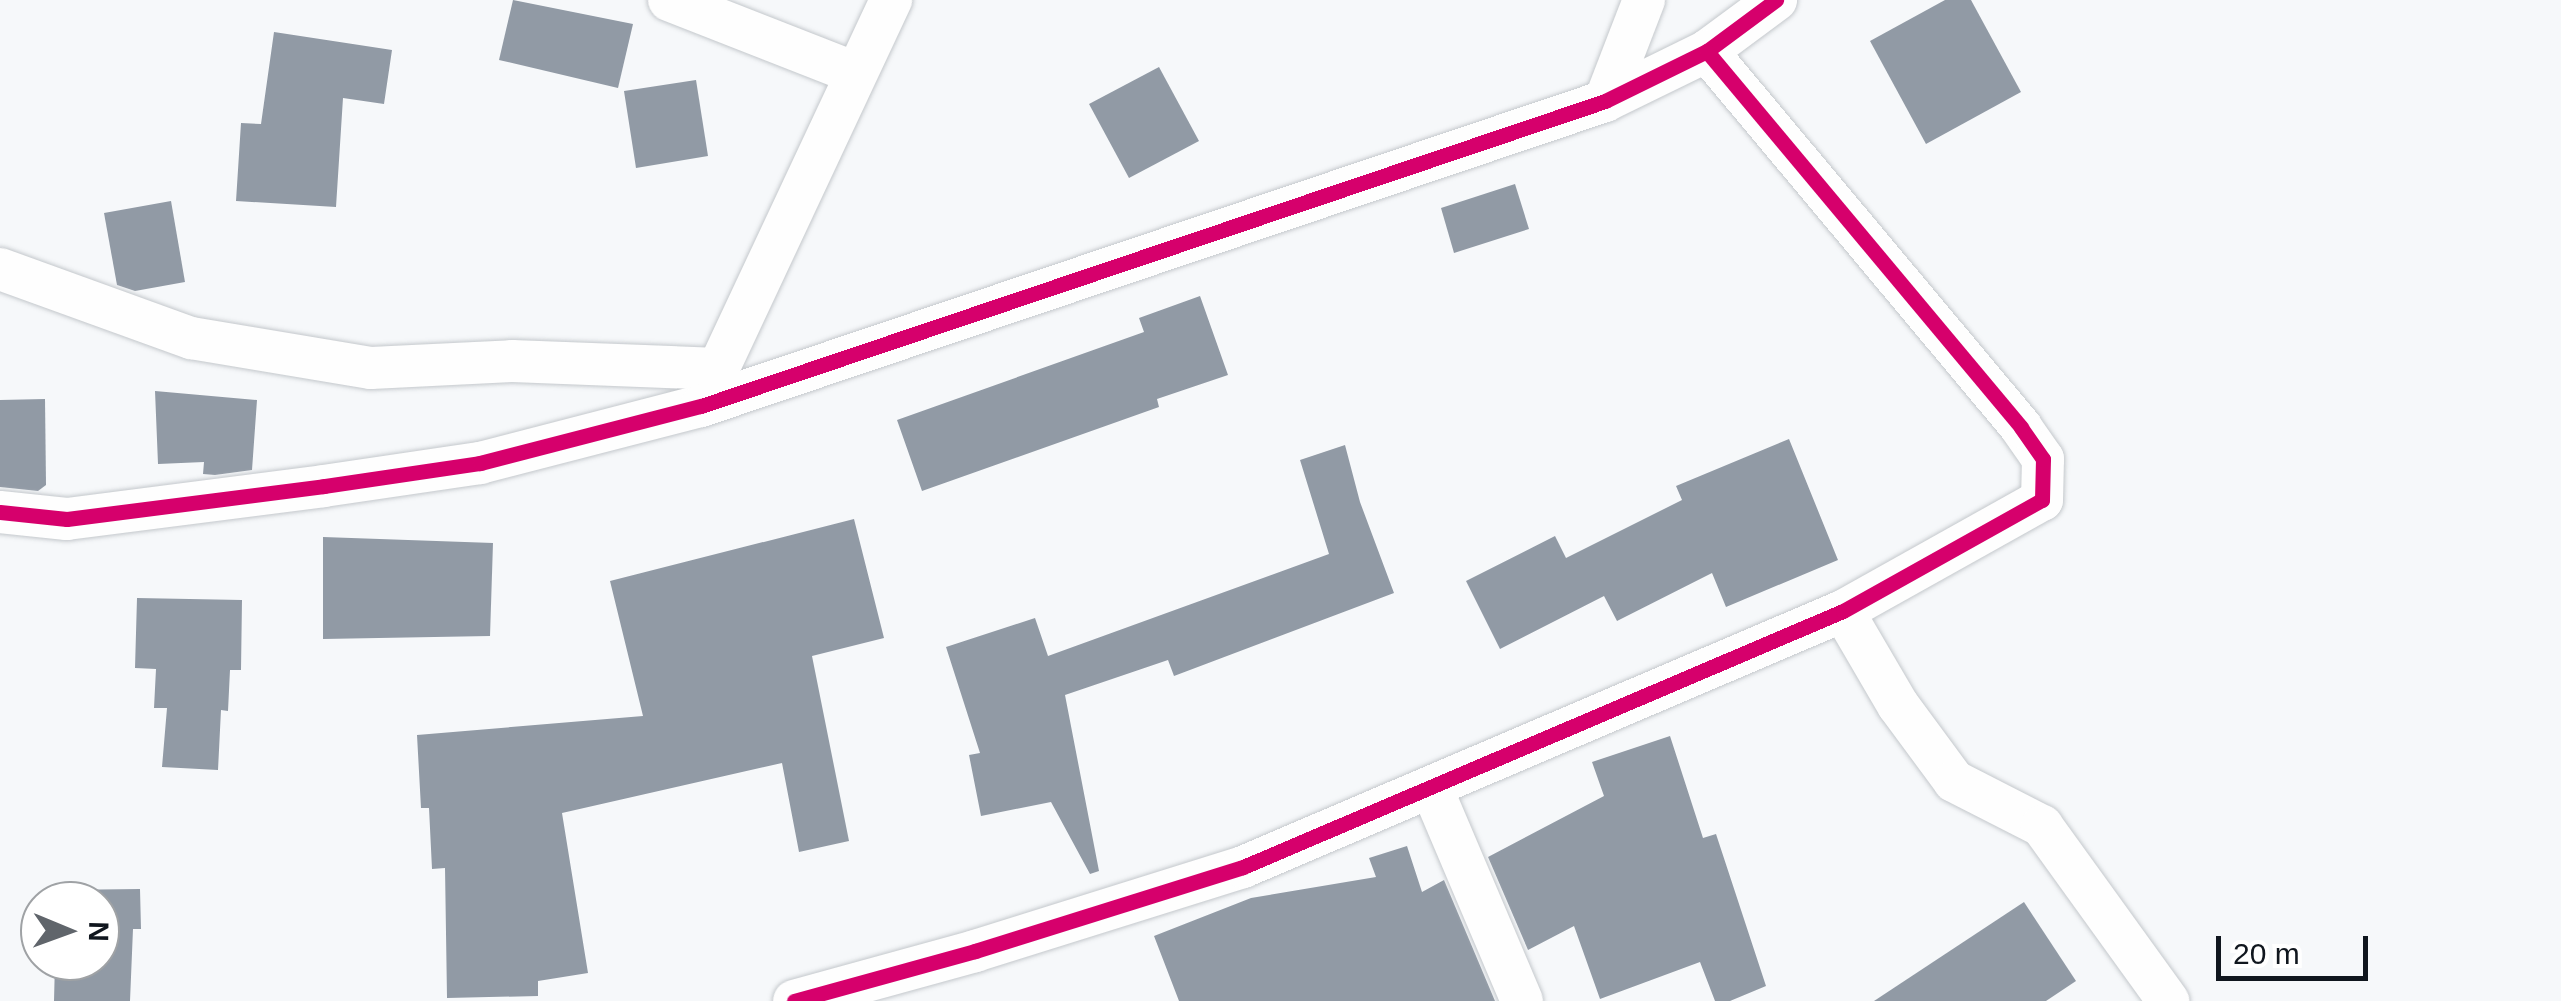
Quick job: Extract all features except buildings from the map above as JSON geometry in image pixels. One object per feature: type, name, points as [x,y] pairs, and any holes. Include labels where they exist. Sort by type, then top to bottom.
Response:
[{"type":"street","points":[[669,0],[855,73]]},
{"type":"street","points":[[710,388],[892,0]]},
{"type":"street","points":[[1605,101],[1644,0]]},
{"type":"street","points":[[0,512],[67,519],[480,463],[1605,101],[1707,51],[1776,0]]},
{"type":"street","points":[[794,1001],[975,951],[1244,867],[1432,790],[1844,610],[2042,500],[2043,459],[2021,427],[1707,51]]},
{"type":"street","points":[[0,269],[191,338],[371,368],[512,361],[710,388]]},
{"type":"street","points":[[1844,610],[1898,705],[1954,781],[2042,826],[2168,1001]]},
{"type":"street","points":[[1432,790],[1522,1001]]},
{"type":"cycle path","points":[[0,512],[67,519],[480,463],[701,406],[1605,101],[1707,51],[1776,0]]},
{"type":"cycle path","points":[[794,1001],[975,951],[1243,867],[1843,611],[2042,500],[2043,459],[2021,427],[1707,51]]}]
